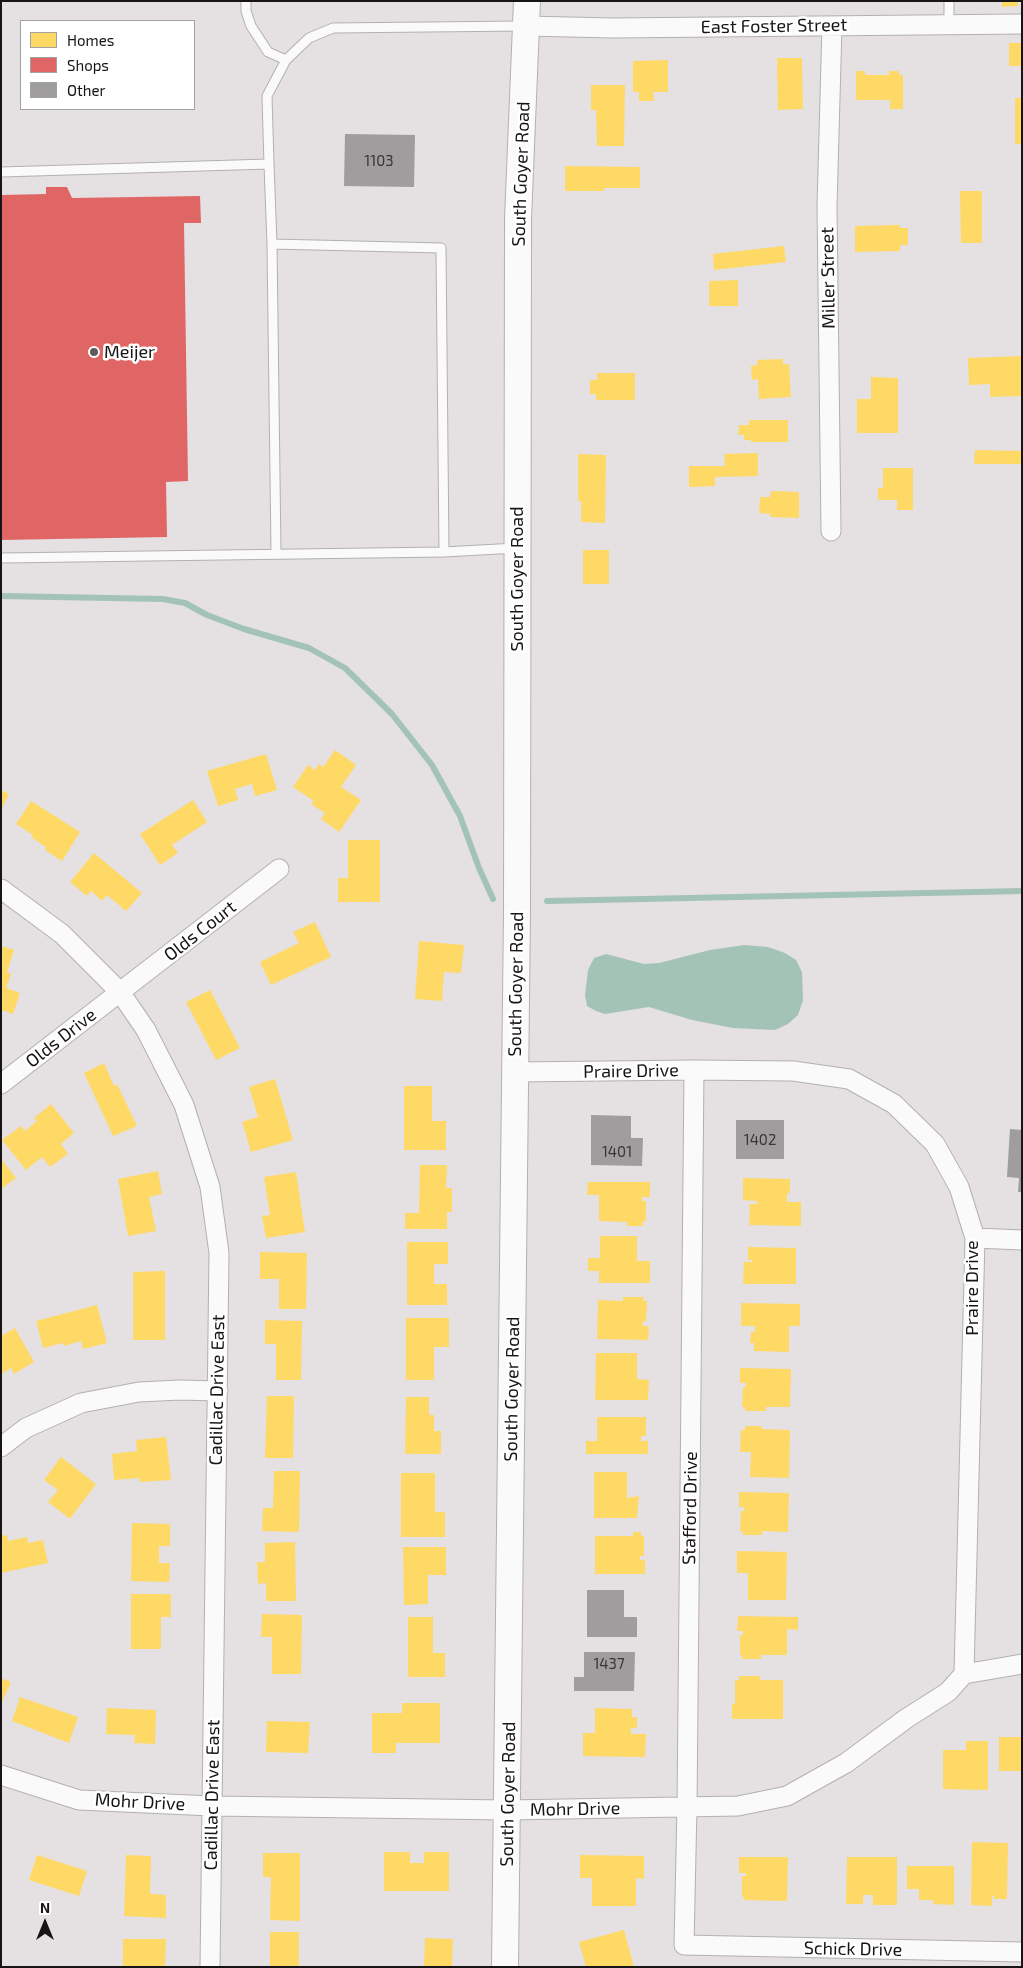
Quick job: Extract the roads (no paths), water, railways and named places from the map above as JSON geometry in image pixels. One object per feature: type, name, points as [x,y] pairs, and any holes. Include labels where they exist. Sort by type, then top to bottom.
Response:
[{"type":"street","name":"East Foster Street","points":[[526,14],[613,28],[1022,24]]},
{"type":"street","name":"South Goyer Road","points":[[505,1967],[515,1072],[518,219],[526,14]]},
{"type":"street","name":"Miller Street","points":[[831,531],[827,206],[832,26]]},
{"type":"street","name":"Olds Court","points":[[120,992],[279,870]]},
{"type":"street","name":"Cadillac Drive East","points":[[1,889],[62,934],[120,992],[146,1030],[184,1106],[210,1187],[219,1253],[210,1967]]},
{"type":"street","name":"Olds Drive","points":[[1,1084],[120,992]]},
{"type":"street","name":"Stafford Drive","points":[[684,1945],[688,1807],[694,1070]]},
{"type":"street","name":"Praire Drive","points":[[515,1072],[793,1071],[849,1079],[894,1104],[936,1144],[960,1187],[974,1238],[964,1674]]},
{"type":"street","points":[[974,1238],[1022,1240]]},
{"type":"street","points":[[1,1447],[26,1428],[81,1403],[139,1392],[218,1391]]},
{"type":"street","points":[[964,1674],[1022,1664]]},
{"type":"street","name":"Mohr Drive","points":[[1,1775],[79,1800],[212,1806],[508,1810],[738,1806],[787,1796],[846,1763],[907,1718],[948,1692],[964,1674]]},
{"type":"street","name":"Schick Drive","points":[[684,1945],[1022,1952]]},
{"type":"lane","points":[[246,1],[246,11],[251,26],[268,52],[286,60]]},
{"type":"lane","points":[[949,1],[949,24]]},
{"type":"lane","points":[[276,553],[268,96],[286,60],[309,38],[333,28],[526,14]]},
{"type":"lane","points":[[1,172],[269,164]]},
{"type":"lane","points":[[272,244],[440,248],[444,552]]},
{"type":"lane","points":[[1,558],[444,552],[518,547]]},
{"type":"waterway","points":[[1,596],[163,599],[185,603],[207,615],[244,629],[309,648],[345,668],[392,714],[432,765],[460,816],[479,868],[493,899]]},
{"type":"waterway","points":[[547,901],[1022,891]]},
{"type":"place","name":"Meijer","points":[[94,352]]}]
